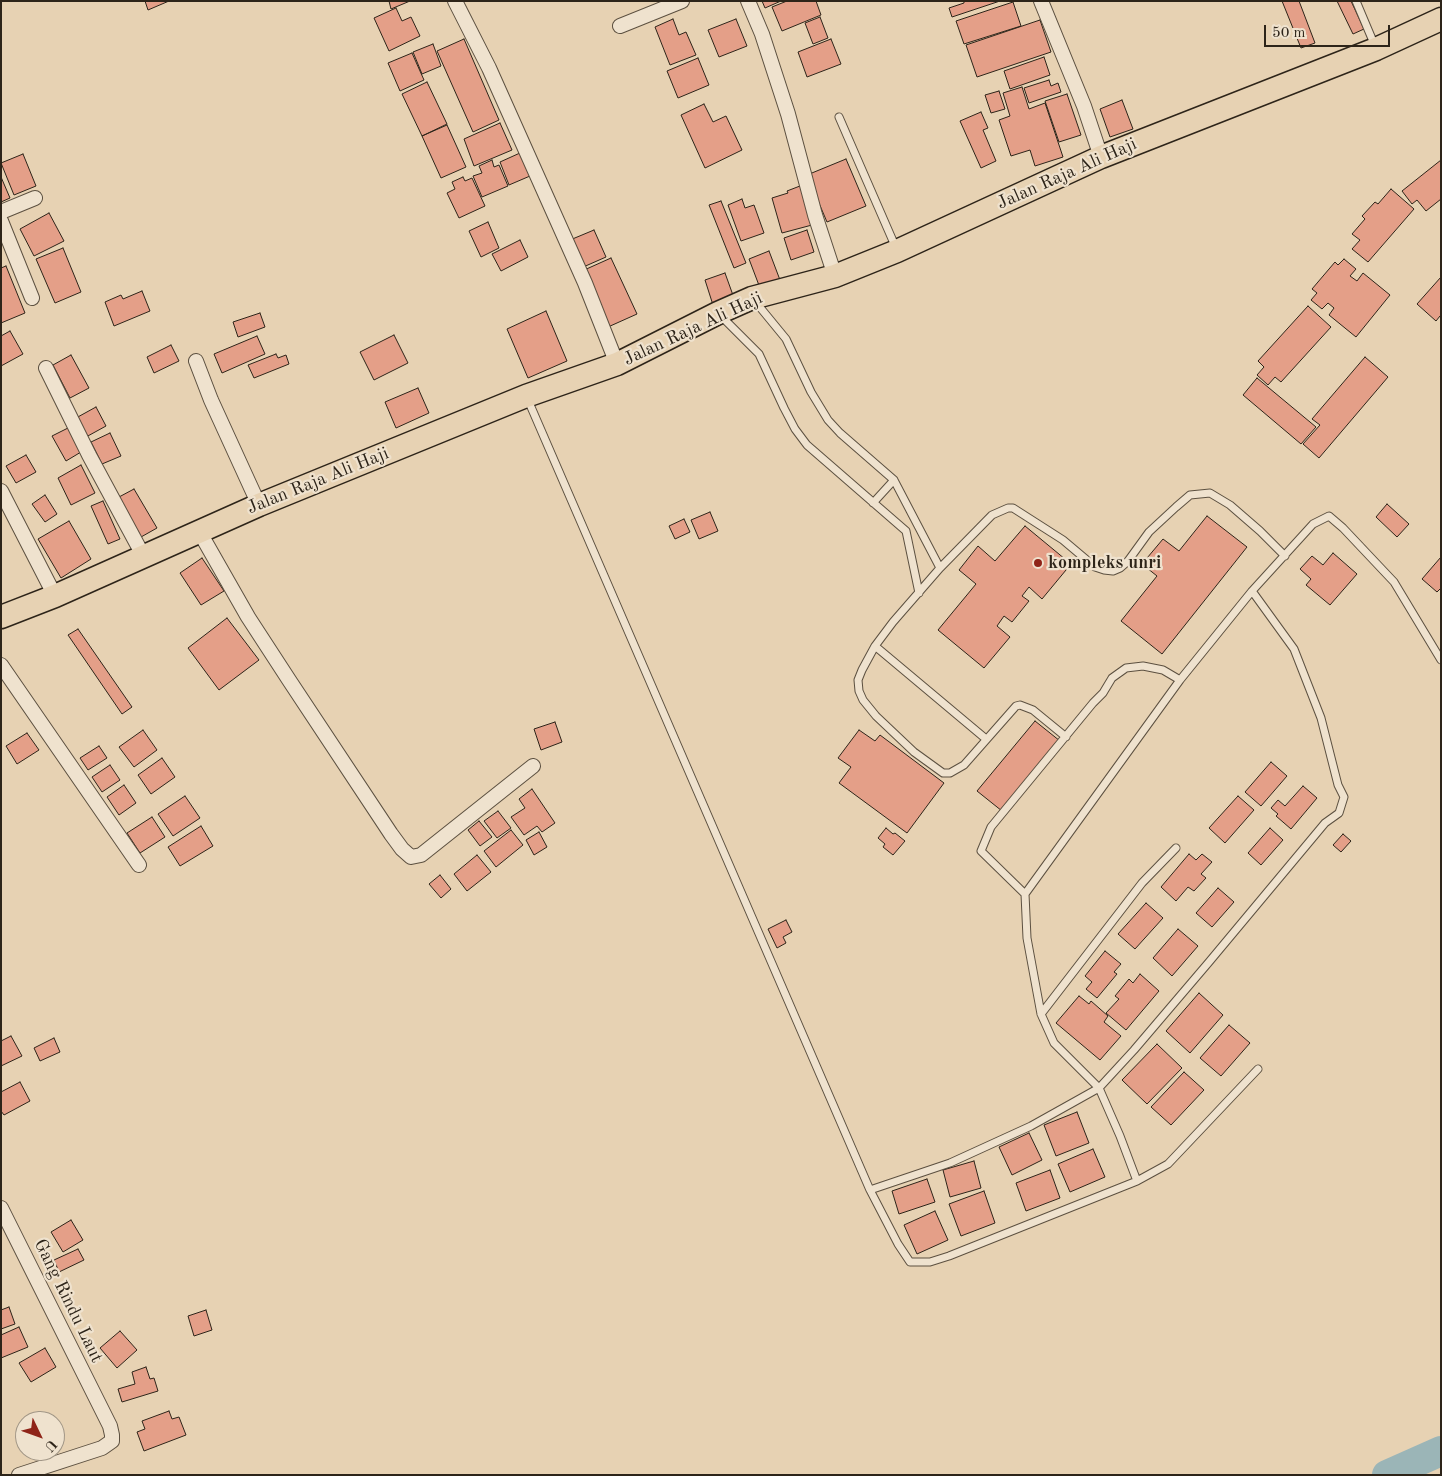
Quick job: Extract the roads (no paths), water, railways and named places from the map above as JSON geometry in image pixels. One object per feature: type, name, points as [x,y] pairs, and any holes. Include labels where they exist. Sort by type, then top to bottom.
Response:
[{"type":"main road","name":"Jalan Raja Ali Haji","points":[[1,617],[55,596],[259,505],[526,396],[617,364],[752,298],[834,276],[897,250],[1101,157],[1376,49],[1441,19]]},
{"type":"street","points":[[456,1],[489,68],[585,283],[617,364]]},
{"type":"street","points":[[620,26],[682,1]]},
{"type":"street","points":[[748,1],[762,34],[785,105],[834,276]]},
{"type":"street","points":[[1041,1],[1084,106],[1101,157]]},
{"type":"street","points":[[1,212],[34,198]]},
{"type":"street","points":[[1,221],[32,298]]},
{"type":"street","points":[[196,361],[211,400],[259,505]]},
{"type":"street","points":[[46,368],[89,455],[144,557]]},
{"type":"street","points":[[1,491],[55,596]]},
{"type":"street","points":[[199,531],[248,618],[288,680],[391,834],[402,849],[411,857],[421,855],[532,766]]},
{"type":"street","points":[[1,666],[139,865]]},
{"type":"street","name":"Gang Rindu Laut","points":[[1,1208],[110,1426],[112,1441],[109,1444],[19,1475]]},
{"type":"lane","points":[[1356,1],[1376,49]]},
{"type":"lane","points":[[839,116],[897,250]]},
{"type":"lane","points":[[752,298],[786,339],[811,392],[828,420],[840,433],[894,480],[940,568]]},
{"type":"lane","points":[[718,313],[759,354],[795,429],[807,445],[906,531],[919,593]]},
{"type":"lane","points":[[526,396],[870,1190],[898,1244],[910,1262],[930,1262],[989,1241],[1137,1181],[1168,1164],[1258,1069]]},
{"type":"lane","points":[[873,503],[894,480]]},
{"type":"lane","points":[[1066,737],[1032,710],[1020,705],[1016,706],[964,765],[950,773],[943,773],[936,770],[914,752],[876,716],[863,700],[859,691],[858,680],[862,670],[875,646],[893,622],[940,568],[992,515],[1008,508],[1014,508],[1063,540],[1095,567],[1113,571],[1128,562],[1149,532],[1190,495],[1210,492],[1230,505],[1253,524],[1285,556]]},
{"type":"lane","points":[[1137,1181],[1120,1136],[1098,1088],[1054,1044],[1041,1014],[1027,938],[1025,894],[1180,680],[1252,591],[1313,524],[1330,516],[1394,582],[1441,660]]},
{"type":"lane","points":[[870,1190],[950,1163],[1031,1126],[1098,1088],[1134,1050],[1325,823],[1339,813],[1344,797],[1338,785],[1321,718],[1294,649],[1252,591]]},
{"type":"lane","points":[[875,646],[986,739]]},
{"type":"lane","points":[[1025,894],[981,851],[991,827],[1092,703],[1103,693],[1112,678],[1126,668],[1143,666],[1163,670],[1180,680]]},
{"type":"lane","points":[[1041,1014],[1142,883],[1176,848]]},
{"type":"waterway","points":[[1387,1475],[1441,1451]]},
{"type":"place","name":"kompleks unri","points":[[1038,563]]}]
